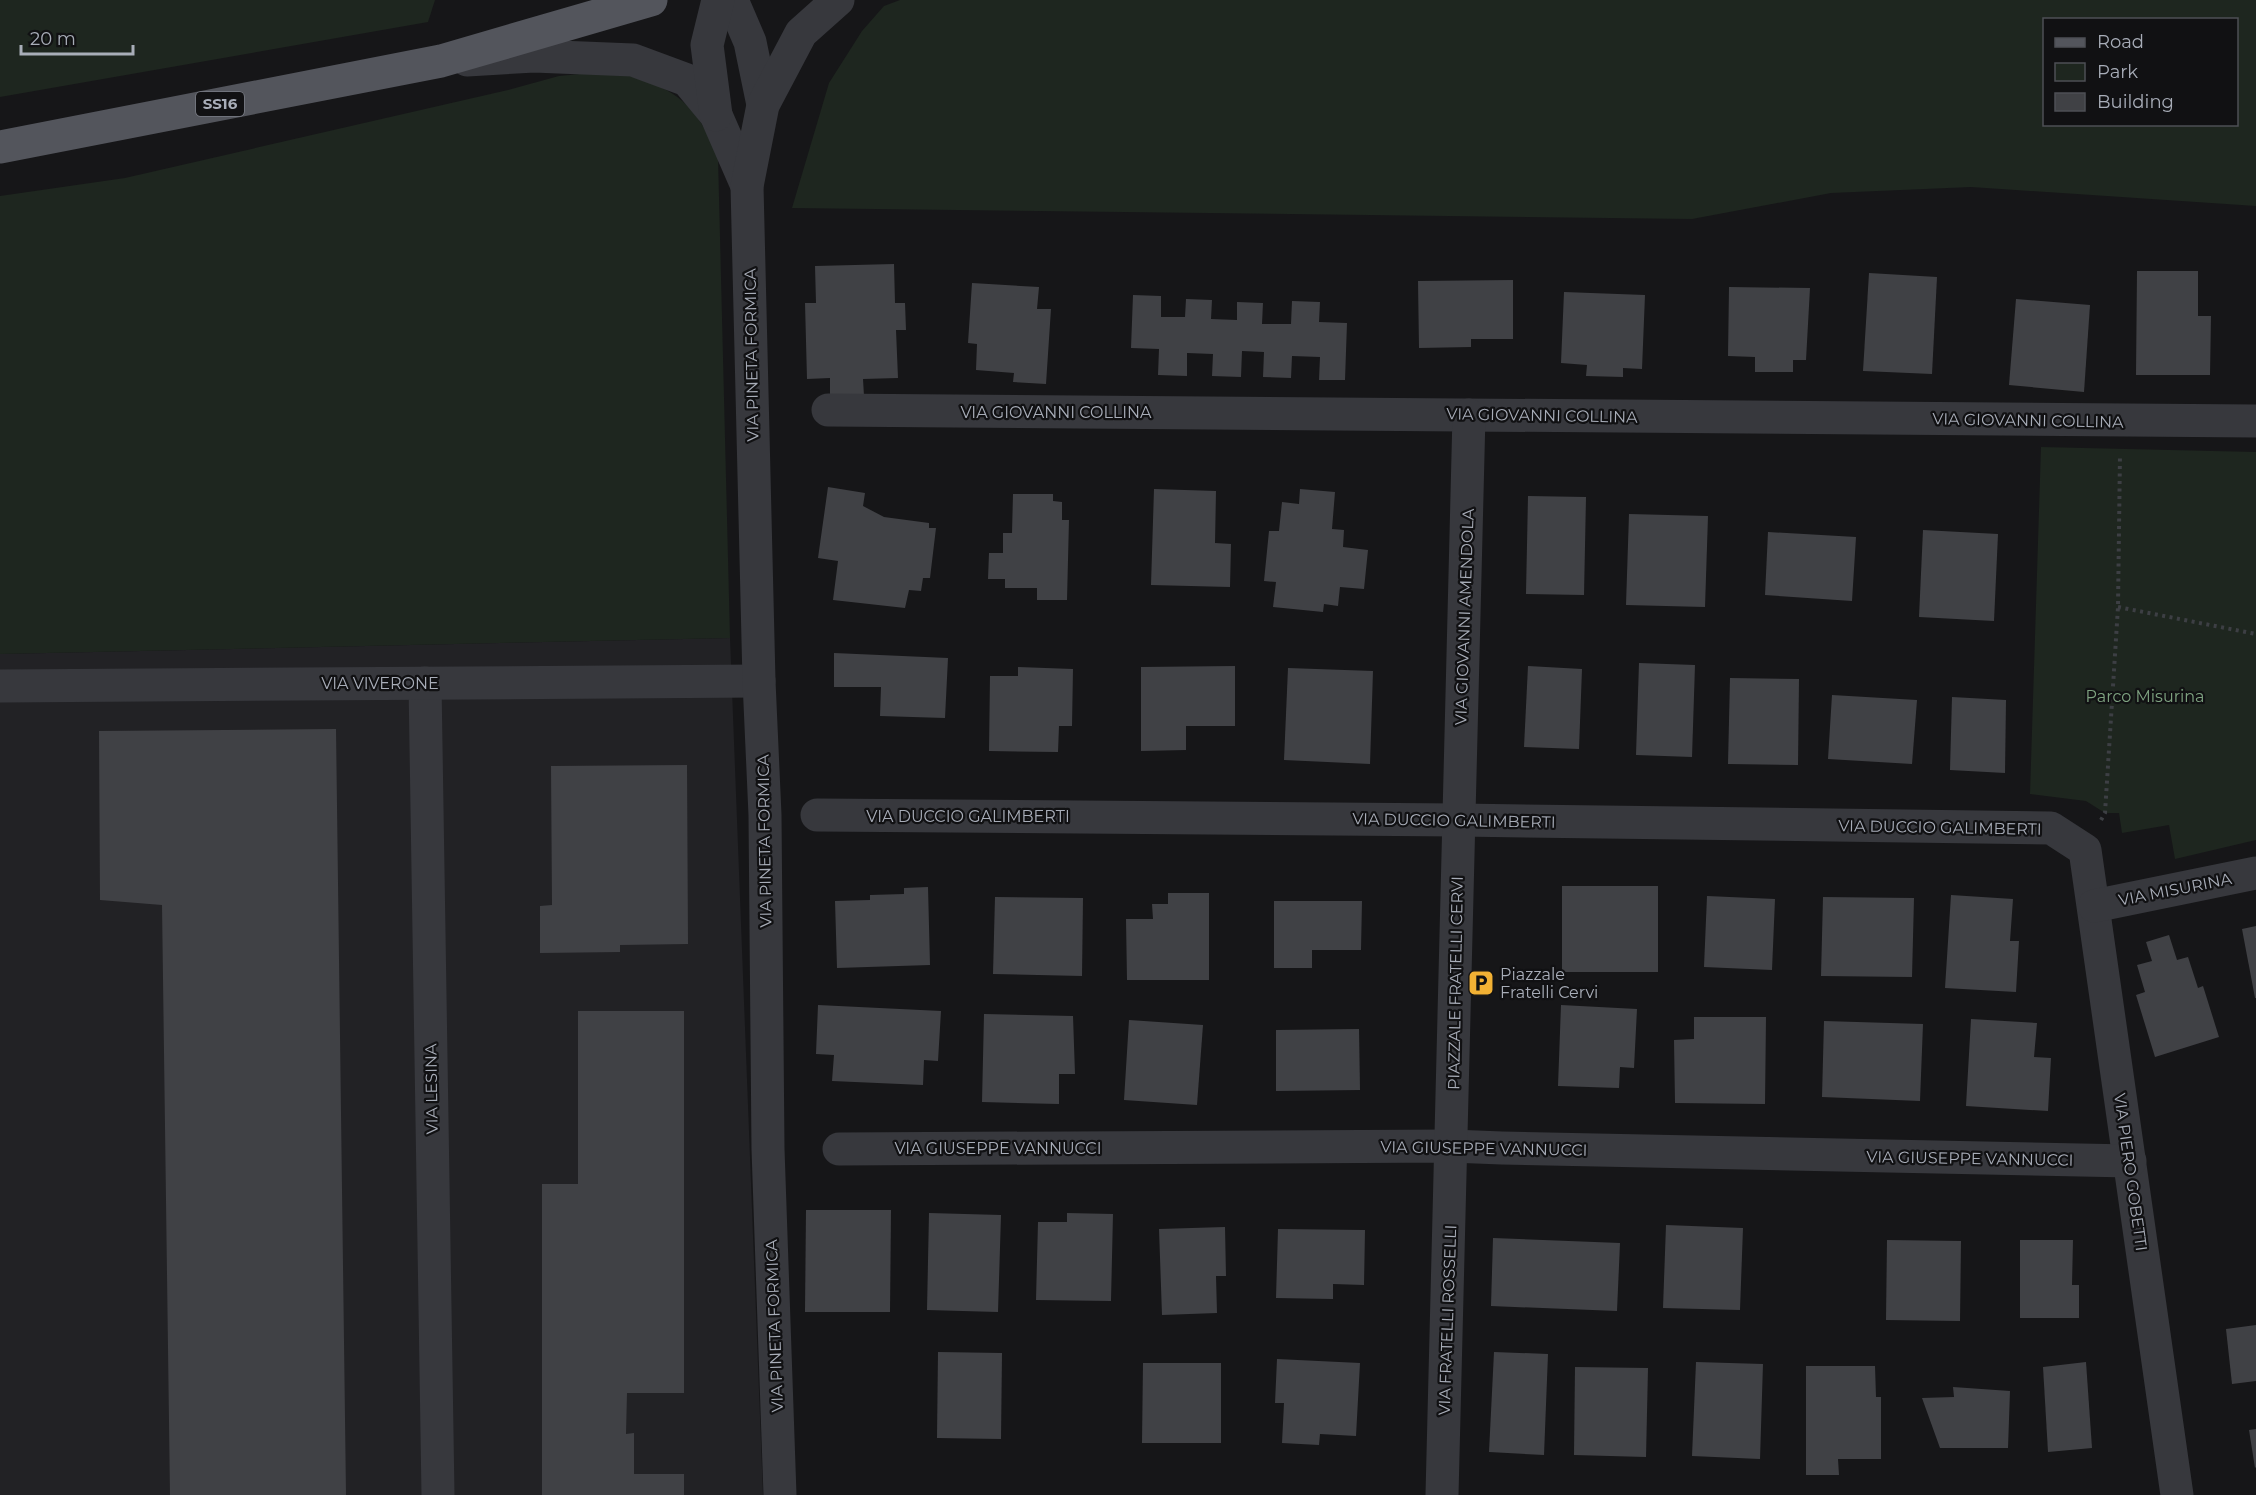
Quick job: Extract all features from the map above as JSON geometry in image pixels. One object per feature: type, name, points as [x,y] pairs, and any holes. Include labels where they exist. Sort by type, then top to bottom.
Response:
[{"type":"main road","name":"SS16","points":[[0,147],[441,61],[651,0]]},
{"type":"street","name":"VIA PINETA FORMICA","points":[[716,115],[707,45],[718,0]]},
{"type":"street","name":"VIA PINETA FORMICA","points":[[732,0],[750,42],[763,105]]},
{"type":"street","name":"VIA PINETA FORMICA","points":[[780,1495],[768,1149],[765,815],[759,681],[747,186],[763,105],[801,33],[838,0]]},
{"type":"street","name":"VIA PINETA FORMICA","points":[[441,61],[534,56],[633,60],[687,80],[716,115],[747,186]]},
{"type":"street","name":"VIA GIOVANNI COLLINA","points":[[828,410],[2256,422]]},
{"type":"street","name":"VIA GIOVANNI AMENDOLA","points":[[1459,820],[1470,415]]},
{"type":"street","name":"VIA VIVERONE","points":[[0,686],[759,681]]},
{"type":"street","name":"VIA LESINA","points":[[425,683],[438,1495]]},
{"type":"street","name":"VIA DUCCIO GALIMBERTI","points":[[817,815],[2051,828],[2085,850]]},
{"type":"street","name":"PIAZZALE FRATELLI CERVI","points":[[1451,1146],[1459,820]]},
{"type":"street","name":"VIA PIERO GOBETTI","points":[[2085,850],[2178,1495]]},
{"type":"street","name":"VIA MISURINA","points":[[2094,906],[2256,873]]},
{"type":"street","name":"VIA GIUSEPPE VANNUCCI","points":[[839,1149],[1451,1146],[1502,1149],[2130,1161]]},
{"type":"street","name":"VIA FRATELLI ROSSELLI","points":[[1442,1495],[1451,1146]]},
{"type":"path","points":[[2085,850],[2106,813],[2118,607],[2120,420]]},
{"type":"path","points":[[2118,607],[2256,634]]},
{"type":"shaded area","points":[[730,638],[763,1495],[0,1495],[0,654]]},
{"type":"green space","points":[[0,0],[435,0],[428,22],[0,97]]},
{"type":"green space","points":[[900,0],[2256,0],[2256,206],[1971,187],[1831,193],[1692,219],[792,208],[829,83],[862,31],[884,6]]},
{"type":"green space","points":[[611,71],[649,82],[678,98],[700,121],[718,157],[730,638],[0,654],[0,196],[125,178],[508,90],[559,76]]},
{"type":"green space","name":"Parco Misurina","points":[[2041,447],[2256,452],[2256,840],[2175,859],[2169,825],[2122,833],[2119,813],[2105,813],[2086,801],[2030,794]]},
{"type":"building","points":[[894,264],[895,303],[905,303],[906,330],[896,330],[898,378],[863,379],[864,396],[830,397],[830,378],[807,379],[805,303],[816,303],[815,266]]},
{"type":"building","points":[[2137,271],[2198,271],[2198,316],[2211,316],[2210,375],[2136,375]]},
{"type":"building","points":[[1869,273],[1937,277],[1932,374],[1863,371]]},
{"type":"building","points":[[1513,280],[1513,339],[1471,339],[1471,347],[1419,348],[1418,281]]},
{"type":"building","points":[[972,283],[1039,287],[1037,309],[1051,309],[1046,384],[1013,382],[1014,373],[976,370],[977,344],[968,343]]},
{"type":"building","points":[[1729,287],[1810,288],[1806,360],[1793,360],[1793,372],[1755,372],[1755,357],[1728,356]]},
{"type":"building","points":[[1564,292],[1645,295],[1642,369],[1623,368],[1623,377],[1586,376],[1587,365],[1561,363]]},
{"type":"building","points":[[1133,295],[1161,296],[1161,317],[1185,317],[1186,299],[1212,300],[1211,319],[1237,320],[1237,302],[1263,303],[1262,324],[1291,324],[1292,301],[1320,302],[1319,322],[1347,323],[1345,380],[1319,380],[1320,357],[1292,356],[1291,378],[1263,377],[1264,352],[1242,351],[1241,377],[1212,376],[1213,354],[1187,353],[1187,376],[1158,375],[1159,349],[1131,348]]},
{"type":"building","points":[[2016,299],[2090,305],[2084,392],[2009,385]]},
{"type":"building","points":[[828,487],[865,493],[863,506],[884,517],[929,523],[929,528],[936,528],[930,578],[923,578],[921,591],[909,590],[905,608],[833,600],[838,561],[818,558]]},
{"type":"building","points":[[1154,489],[1216,491],[1215,543],[1231,544],[1230,587],[1151,585]]},
{"type":"building","points":[[1300,489],[1335,492],[1332,529],[1344,530],[1343,547],[1368,550],[1364,589],[1340,587],[1338,606],[1324,604],[1323,612],[1273,607],[1276,582],[1264,581],[1269,531],[1279,531],[1282,502],[1299,504]]},
{"type":"building","points":[[1013,494],[1053,494],[1053,501],[1062,502],[1062,520],[1069,520],[1067,600],[1037,600],[1037,588],[1005,588],[1005,579],[988,579],[989,553],[1003,553],[1003,533],[1012,533]]},
{"type":"building","points":[[1528,496],[1586,497],[1584,595],[1526,594]]},
{"type":"building","points":[[1629,514],[1708,516],[1705,607],[1626,605]]},
{"type":"building","points":[[1923,530],[1998,534],[1994,621],[1919,617]]},
{"type":"building","points":[[1768,532],[1856,537],[1852,601],[1765,595]]},
{"type":"building","points":[[834,653],[948,658],[945,718],[880,716],[881,687],[834,687]]},
{"type":"building","points":[[1639,663],[1695,665],[1692,757],[1636,755]]},
{"type":"building","points":[[1235,666],[1235,726],[1186,726],[1186,750],[1141,751],[1141,667]]},
{"type":"building","points":[[1528,666],[1582,669],[1579,749],[1524,747]]},
{"type":"building","points":[[1018,667],[1073,669],[1072,726],[1059,726],[1058,752],[989,751],[990,676],[1018,676]]},
{"type":"building","points":[[1288,668],[1373,671],[1370,764],[1284,760]]},
{"type":"building","points":[[1730,678],[1799,679],[1798,765],[1728,764]]},
{"type":"building","points":[[1832,695],[1917,700],[1912,764],[1828,759]]},
{"type":"building","points":[[1952,697],[2006,700],[2005,773],[1950,770]]},
{"type":"building","points":[[336,729],[346,1495],[170,1495],[162,905],[100,900],[99,731]]},
{"type":"building","points":[[687,765],[688,944],[620,945],[620,952],[540,953],[540,906],[552,905],[551,766]]},
{"type":"building","points":[[1562,886],[1658,886],[1658,972],[1562,972]]},
{"type":"building","points":[[928,887],[930,965],[837,968],[835,901],[870,900],[870,895],[904,894],[904,888]]},
{"type":"building","points":[[1168,893],[1209,893],[1209,980],[1127,980],[1126,919],[1153,919],[1152,904],[1168,904]]},
{"type":"building","points":[[1951,895],[2013,899],[2010,941],[2019,941],[2016,992],[1945,988]]},
{"type":"building","points":[[1707,896],[1775,899],[1772,970],[1704,967]]},
{"type":"building","points":[[995,897],[1083,898],[1082,976],[993,974]]},
{"type":"building","points":[[1823,897],[1914,898],[1912,977],[1821,976]]},
{"type":"building","points":[[1274,901],[1362,901],[1361,950],[1312,950],[1312,968],[1274,968]]},
{"type":"building","points":[[2256,926],[2256,998],[2255,998],[2242,929]]},
{"type":"building","points":[[2169,935],[2177,960],[2188,957],[2198,988],[2203,986],[2219,1037],[2155,1057],[2136,995],[2145,992],[2137,965],[2152,961],[2146,942]]},
{"type":"building","points":[[818,1005],[941,1011],[938,1061],[924,1060],[923,1085],[832,1081],[834,1055],[816,1054]]},
{"type":"building","points":[[1561,1005],[1637,1009],[1634,1068],[1620,1067],[1619,1088],[1558,1086]]},
{"type":"building","points":[[578,1011],[684,1011],[684,1393],[627,1393],[626,1434],[634,1433],[634,1474],[684,1474],[684,1495],[542,1495],[542,1184],[578,1184]]},
{"type":"building","points":[[984,1014],[1073,1016],[1075,1074],[1059,1074],[1059,1104],[982,1102]]},
{"type":"building","points":[[1694,1017],[1766,1017],[1765,1104],[1675,1103],[1674,1040],[1694,1039]]},
{"type":"building","points":[[1971,1019],[2037,1023],[2034,1057],[2051,1058],[2048,1111],[1966,1106]]},
{"type":"building","points":[[1129,1020],[1203,1025],[1197,1105],[1124,1100]]},
{"type":"building","points":[[1824,1021],[1923,1024],[1920,1101],[1822,1097]]},
{"type":"building","points":[[1359,1029],[1360,1090],[1276,1091],[1276,1030]]},
{"type":"building","points":[[806,1210],[891,1210],[890,1312],[805,1312]]},
{"type":"building","points":[[929,1213],[1001,1215],[998,1312],[927,1310]]},
{"type":"building","points":[[1067,1213],[1113,1214],[1111,1301],[1036,1300],[1038,1222],[1067,1222]]},
{"type":"building","points":[[1666,1225],[1743,1228],[1740,1310],[1663,1308]]},
{"type":"building","points":[[1225,1227],[1226,1276],[1216,1276],[1217,1313],[1162,1315],[1159,1229]]},
{"type":"building","points":[[1278,1229],[1365,1230],[1364,1285],[1333,1284],[1333,1299],[1276,1298]]},
{"type":"building","points":[[1493,1238],[1620,1243],[1617,1311],[1491,1306]]},
{"type":"building","points":[[1887,1240],[1961,1241],[1960,1321],[1886,1320]]},
{"type":"building","points":[[2020,1240],[2073,1240],[2072,1285],[2079,1285],[2079,1318],[2020,1318]]},
{"type":"building","points":[[2256,1325],[2256,1381],[2232,1384],[2226,1329]]},
{"type":"building","points":[[938,1352],[1002,1353],[1001,1439],[937,1438]]},
{"type":"building","points":[[1494,1352],[1548,1354],[1544,1455],[1489,1452]]},
{"type":"building","points":[[1277,1359],[1360,1363],[1356,1436],[1320,1434],[1319,1445],[1282,1443],[1284,1403],[1275,1403]]},
{"type":"building","points":[[1696,1362],[1763,1364],[1760,1459],[1692,1456]]},
{"type":"building","points":[[2086,1362],[2092,1448],[2048,1452],[2043,1367]]},
{"type":"building","points":[[1143,1363],[1221,1363],[1221,1443],[1142,1443]]},
{"type":"building","points":[[1806,1366],[1875,1366],[1876,1397],[1881,1397],[1881,1459],[1838,1459],[1839,1475],[1806,1475]]},
{"type":"building","points":[[1575,1367],[1648,1368],[1646,1457],[1574,1455]]},
{"type":"building","points":[[1953,1387],[2010,1391],[2008,1448],[1940,1448],[1922,1398],[1954,1397]]},
{"type":"building","points":[[2256,1429],[2256,1467],[2255,1468],[2249,1430]]},
{"type":"place","name":"Piazzale Fratelli Cervi","points":[[1481,983]]}]
